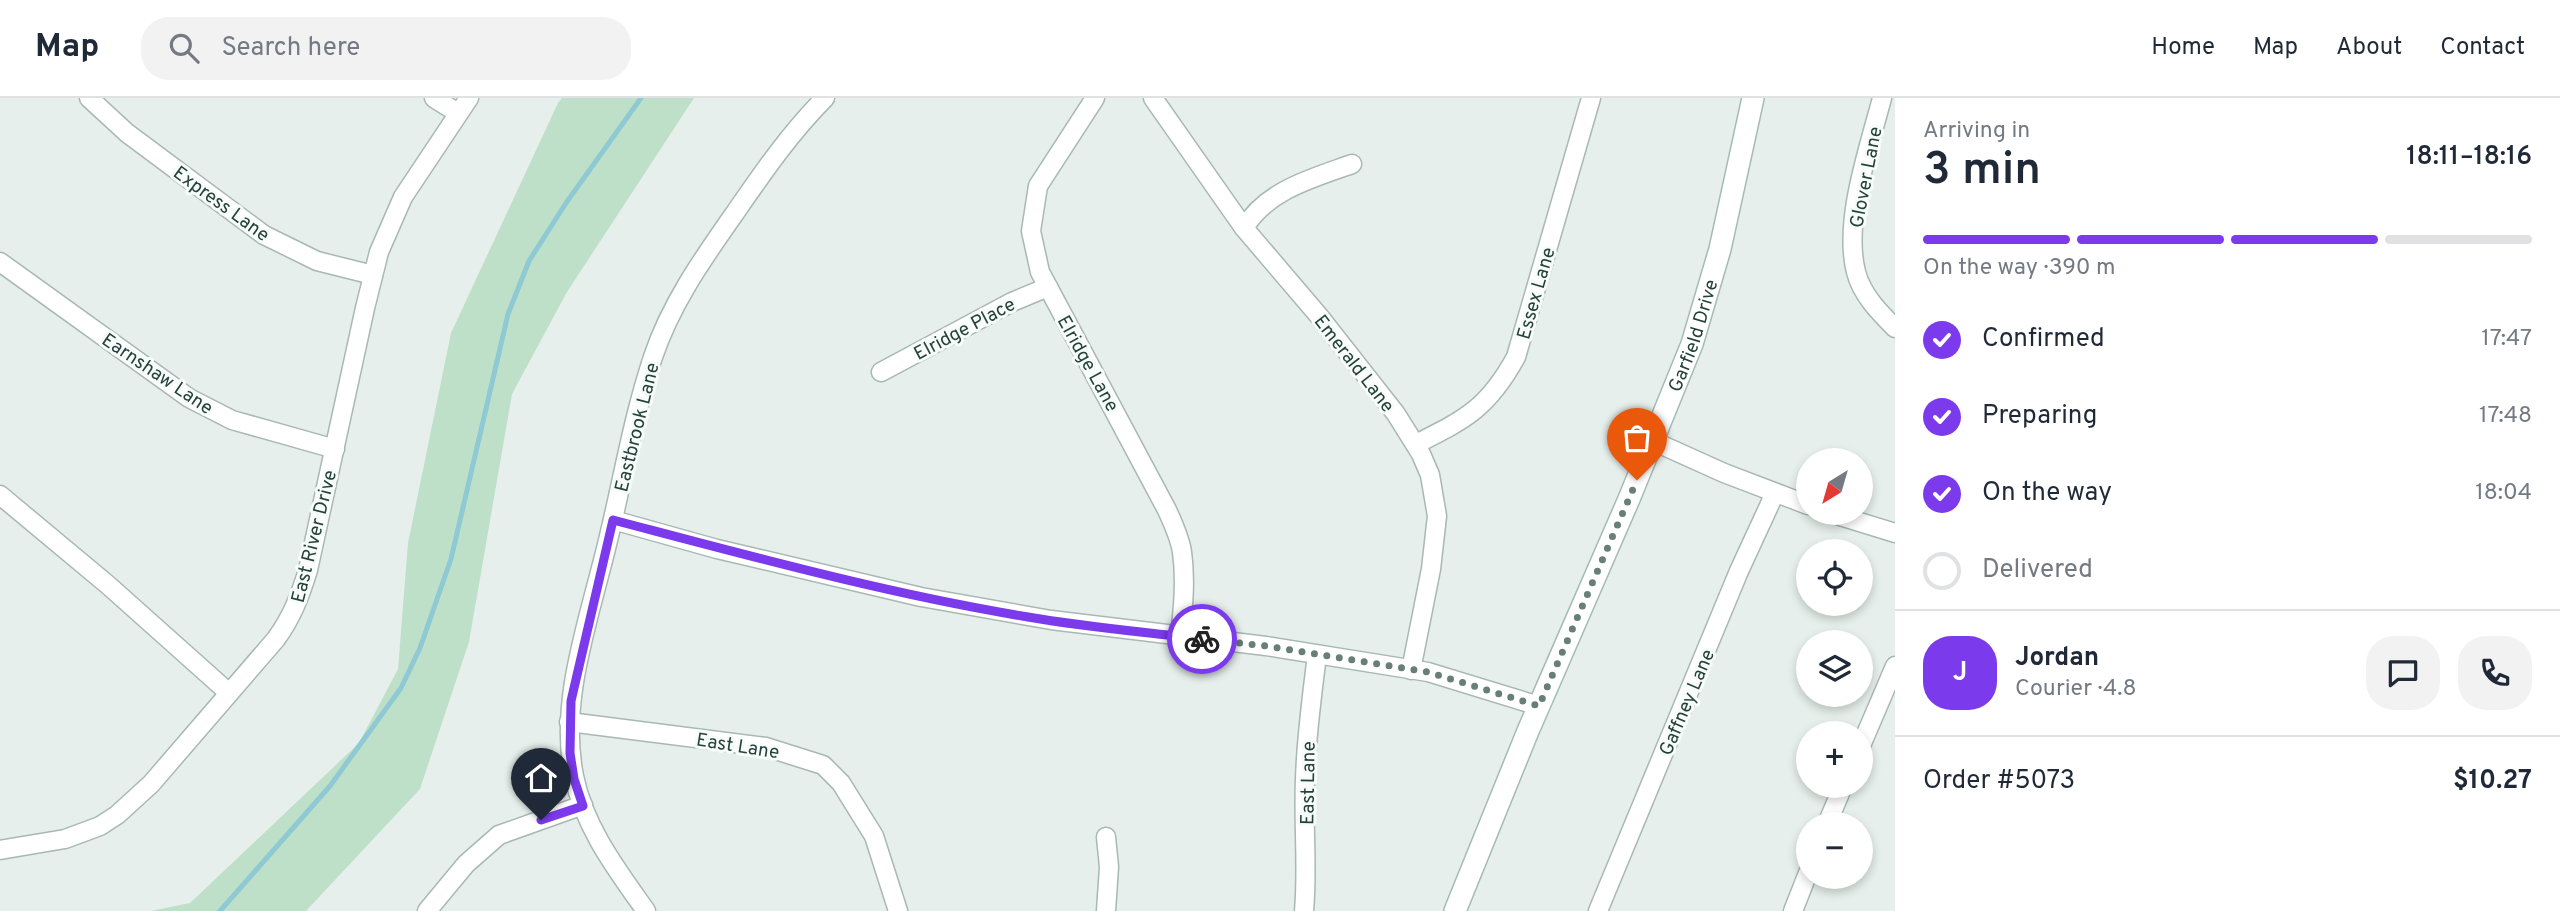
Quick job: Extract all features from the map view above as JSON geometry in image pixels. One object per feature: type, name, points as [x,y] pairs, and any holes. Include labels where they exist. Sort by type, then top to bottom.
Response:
[{"type":"street","name":"Express Lane","points":[[89,98],[127,133],[264,235],[317,261],[373,275]]},
{"type":"street","points":[[434,98],[458,113]]},
{"type":"street","name":"East River Drive","points":[[0,850],[65,839],[100,826],[117,815],[151,784],[276,639],[289,620],[300,596],[373,275],[389,225],[402,197],[469,98]]},
{"type":"street","name":"Eastbrook Lane","points":[[646,911],[604,850],[583,806],[574,779],[569,722],[576,674],[657,345],[697,267],[787,139],[825,98]]},
{"type":"street","name":"Elridge Lane","points":[[1095,98],[1038,186],[1031,231],[1040,272],[1176,531],[1182,551],[1184,589],[1180,636]]},
{"type":"street","name":"Emerald Lane","points":[[1153,98],[1244,228],[1320,316],[1396,414],[1416,444],[1430,475],[1437,516],[1432,569],[1411,670]]},
{"type":"street","name":"Essex Lane","points":[[1416,444],[1456,424],[1481,407],[1516,357],[1591,98]]},
{"type":"street","name":"Garfield Drive","points":[[1455,911],[1692,344],[1720,249],[1753,98]]},
{"type":"street","name":"Glover Lane","points":[[1882,98],[1860,187],[1853,252],[1856,273],[1864,291],[1876,309],[1895,328]]},
{"type":"street","points":[[1244,228],[1252,215],[1269,200],[1302,182],[1352,164]]},
{"type":"street","name":"Earnshaw Lane","points":[[0,262],[189,398],[232,420],[335,449]]},
{"type":"street","name":"Elridge Place","points":[[880,372],[1012,302],[1048,287]]},
{"type":"street","points":[[1653,441],[1796,501]]},
{"type":"street","name":"Gaffney Lane","points":[[1598,911],[1739,571],[1774,494]]},
{"type":"street","points":[[0,495],[108,585],[229,693]]},
{"type":"street","points":[[613,520],[717,549],[921,597],[1051,621],[1180,636],[1411,670],[1454,678],[1539,706]]},
{"type":"street","points":[[1869,525],[1895,533]]},
{"type":"street","name":"East Lane","points":[[1304,911],[1307,735],[1317,655]]},
{"type":"street","points":[[1873,730],[1886,711],[1895,666]]},
{"type":"street","name":"East Lane","points":[[569,722],[766,747],[823,765],[841,783],[874,836],[898,911]]},
{"type":"street","points":[[427,911],[466,864],[499,835],[583,806]]},
{"type":"street","points":[[1106,837],[1109,867],[1106,911]]},
{"type":"street","points":[[1793,911],[1802,889]]},
{"type":"green space","points":[[562,98],[694,98],[567,292],[512,394],[469,642],[420,789],[306,911],[151,911],[190,903],[359,743],[398,669],[408,543],[451,333]]},
{"type":"waterway","points":[[220,911],[330,786],[401,688],[420,648],[451,559],[508,314],[529,261],[566,203],[641,98]]},
{"type":"way so far","points":[[1202,639],[1266,646],[1428,672],[1462,680],[1539,706],[1637,480]]},
{"type":"route","points":[[541,820],[583,806],[574,779],[570,753],[571,701],[613,520],[717,549],[921,597],[1051,621],[1202,639]]}]
